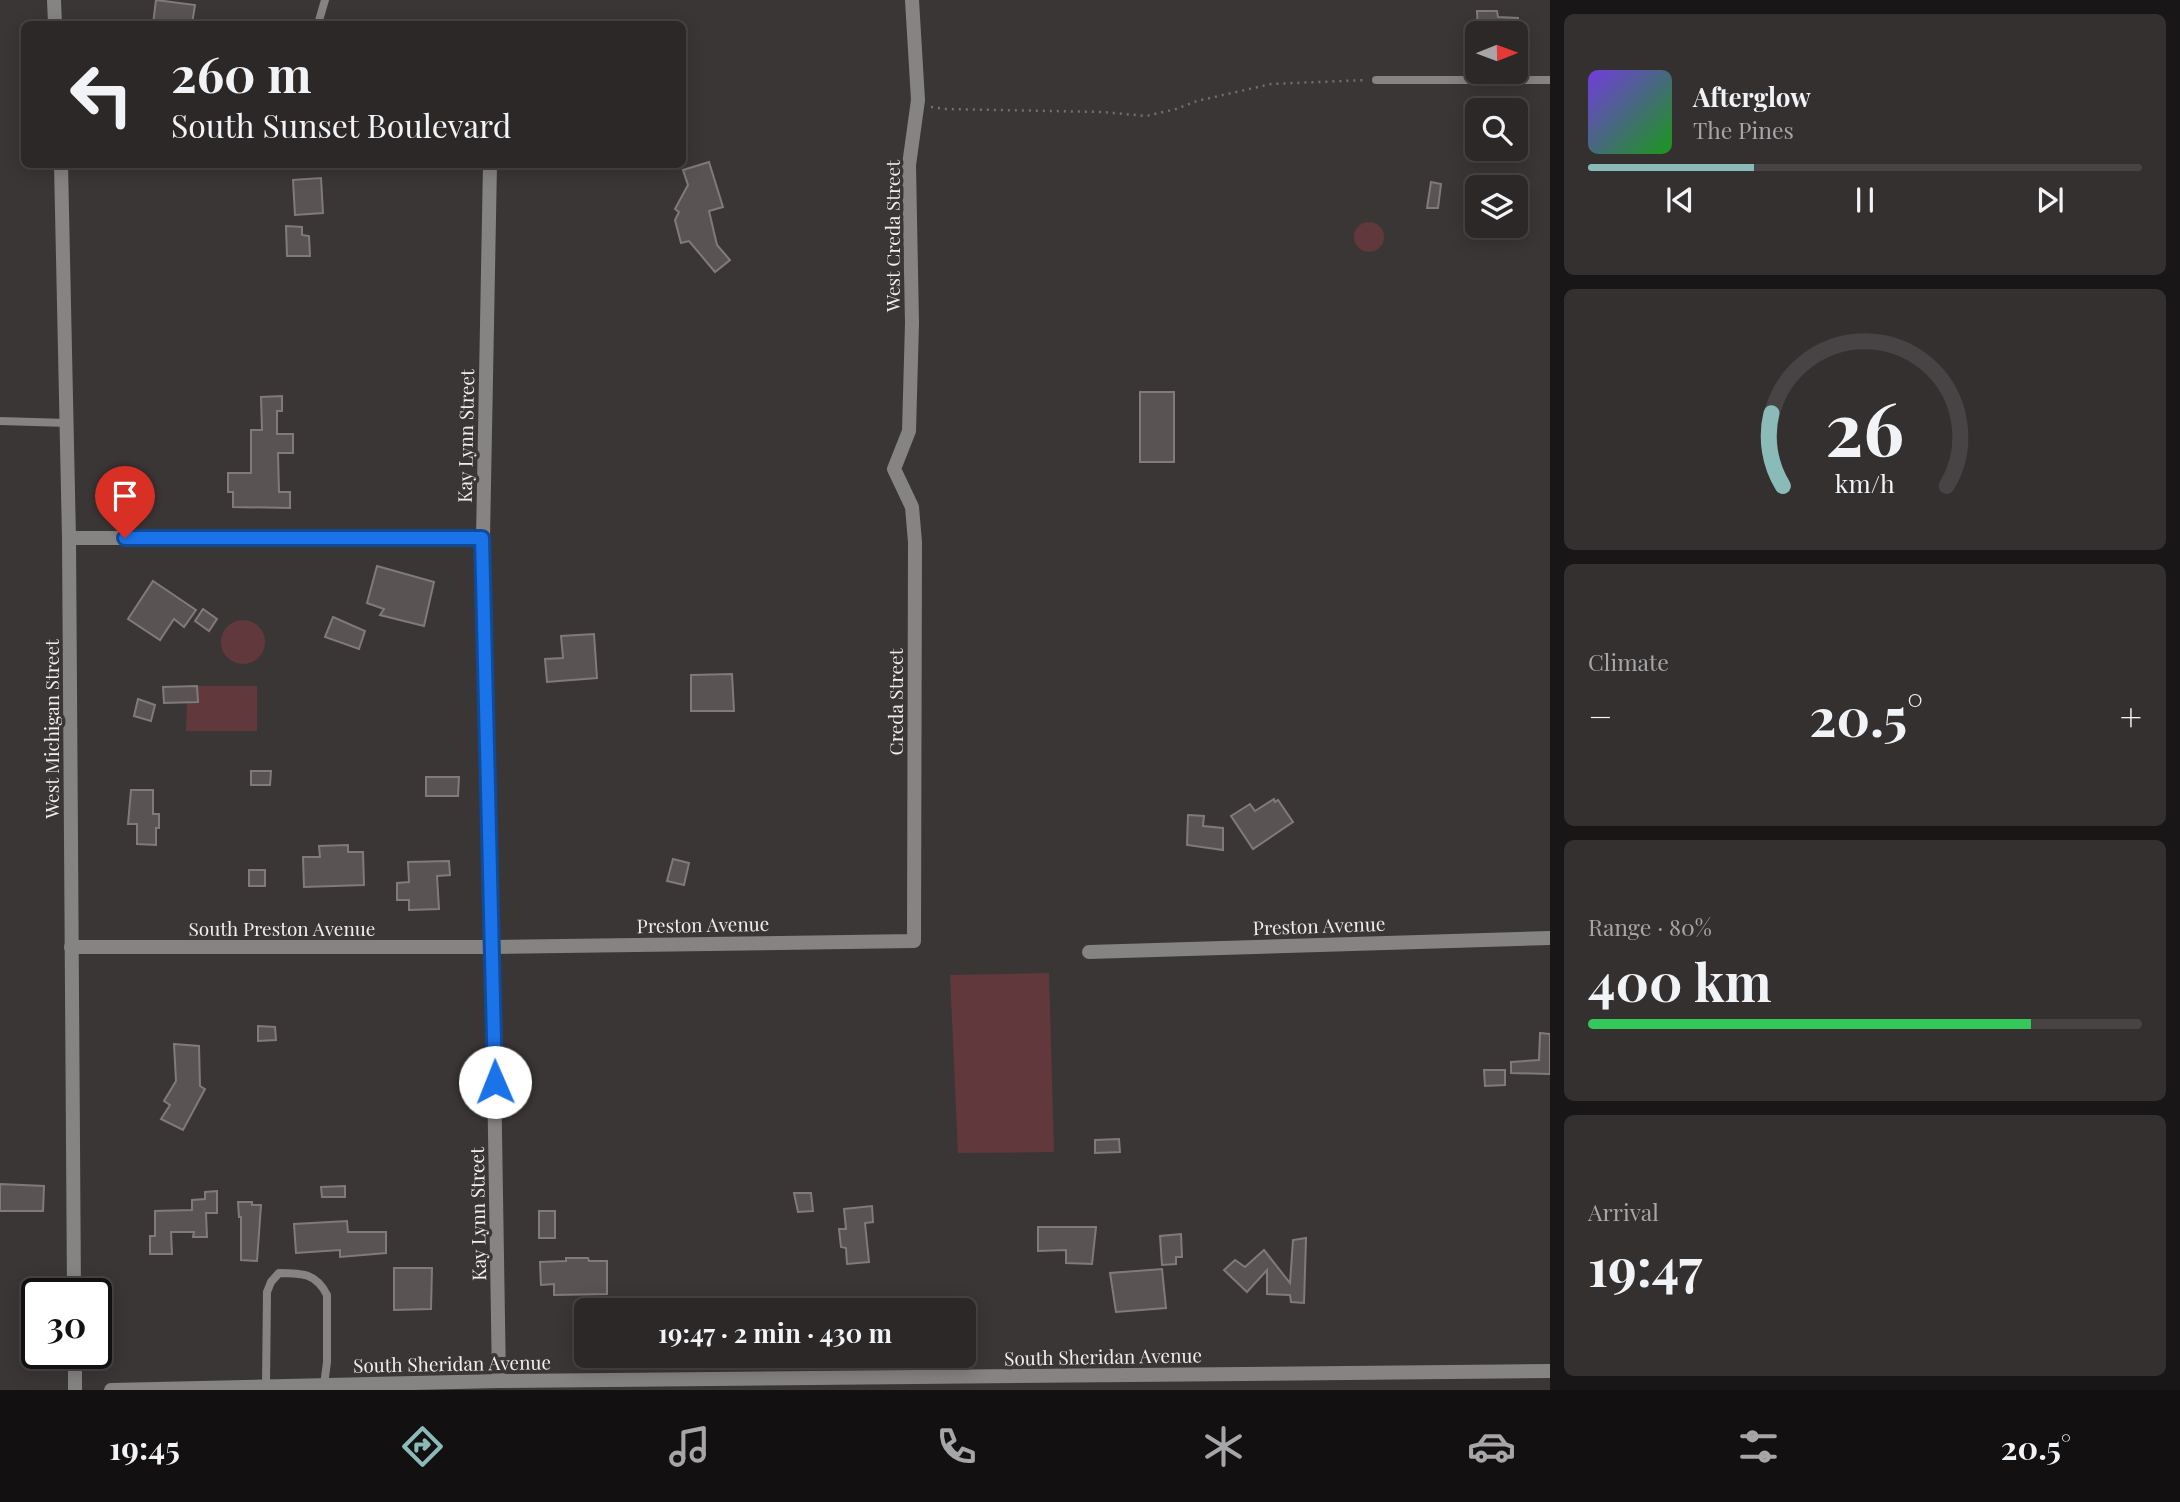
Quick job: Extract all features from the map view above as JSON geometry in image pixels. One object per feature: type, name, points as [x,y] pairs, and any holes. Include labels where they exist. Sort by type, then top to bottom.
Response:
[{"type":"street","points":[[54,0],[55,21]]},
{"type":"street","name":"West Creda Street","points":[[894,469],[909,430],[912,323],[909,165],[917,105],[912,0]]},
{"type":"street","name":"West Michigan Street","points":[[61,168],[69,538],[74,1278]]},
{"type":"street","name":"Kay Lynn Street","points":[[490,168],[482,538],[499,1381]]},
{"type":"street","name":"Creda Street","points":[[894,469],[912,507],[915,542],[914,940]]},
{"type":"street","points":[[69,538],[482,538]]},
{"type":"street","name":"Preston Avenue","points":[[1089,952],[1550,938]]},
{"type":"street","name":"Preston Avenue","points":[[492,947],[914,940]]},
{"type":"street","name":"South Preston Avenue","points":[[71,947],[492,947]]},
{"type":"street","points":[[75,1369],[75,1390]]},
{"type":"street","name":"South Sheridan Avenue","points":[[111,1390],[499,1381],[889,1384],[1550,1371]]},
{"type":"lane","points":[[319,21],[325,0]]},
{"type":"lane","points":[[1376,80],[1550,80]]},
{"type":"lane","points":[[0,421],[67,423]]},
{"type":"lane","points":[[266,1387],[267,1292],[279,1273],[313,1276],[327,1295],[327,1362],[324,1385]]},
{"type":"path","points":[[917,105],[946,110],[1103,112],[1146,116],[1271,84],[1376,80]]},
{"type":"shaded area","points":[[1369,222],[1380,226],[1384,237],[1380,248],[1369,252],[1358,248],[1354,237],[1358,226]]},
{"type":"shaded area","points":[[243,620],[252,621],[259,626],[264,633],[264,651],[259,658],[252,663],[243,664],[234,663],[227,658],[222,651],[221,642],[222,633],[227,626],[234,621]]},
{"type":"shaded area","points":[[198,686],[257,686],[257,731],[186,731],[187,702],[198,701]]},
{"type":"shaded area","points":[[1049,973],[1054,1152],[958,1153],[950,975]]},
{"type":"building","points":[[156,0],[195,5],[192,21],[153,21]]},
{"type":"building","points":[[1477,11],[1497,11],[1498,17],[1518,18],[1518,21],[1477,21]]},
{"type":"building","points":[[709,162],[723,207],[709,211],[717,245],[730,260],[715,272],[689,241],[681,243],[675,220],[679,212],[675,209],[688,185],[683,170]]},
{"type":"building","points":[[321,178],[323,213],[295,215],[293,180]]},
{"type":"building","points":[[1431,182],[1441,184],[1438,208],[1427,208]]},
{"type":"building","points":[[286,226],[302,227],[302,235],[309,236],[310,256],[287,256]]},
{"type":"building","points":[[1140,392],[1174,392],[1174,462],[1140,462]]},
{"type":"building","points":[[282,396],[282,411],[277,411],[277,434],[293,434],[293,453],[278,453],[279,492],[290,492],[290,508],[233,507],[233,492],[228,492],[228,473],[251,473],[251,430],[262,430],[261,397]]},
{"type":"building","points":[[377,566],[434,582],[424,626],[380,615],[384,609],[367,603]]},
{"type":"building","points":[[153,581],[196,610],[184,627],[174,619],[160,640],[128,619]]},
{"type":"building","points":[[203,609],[217,619],[209,631],[195,621]]},
{"type":"building","points":[[333,617],[365,631],[359,649],[325,637]]},
{"type":"building","points":[[594,634],[597,678],[547,682],[545,659],[563,658],[561,636]]},
{"type":"building","points":[[732,674],[734,711],[691,711],[691,675]]},
{"type":"building","points":[[197,686],[198,702],[164,703],[163,687]]},
{"type":"building","points":[[138,699],[155,705],[151,721],[134,716]]},
{"type":"building","points":[[251,771],[271,771],[270,785],[251,785]]},
{"type":"building","points":[[426,777],[459,777],[458,796],[426,796]]},
{"type":"building","points":[[131,790],[153,790],[153,814],[159,814],[156,845],[137,844],[137,824],[128,824]]},
{"type":"building","points":[[1274,799],[1275,802],[1278,800],[1293,822],[1253,849],[1231,816],[1250,804],[1255,811]]},
{"type":"building","points":[[1188,815],[1204,816],[1203,826],[1223,828],[1223,850],[1187,845]]},
{"type":"building","points":[[348,845],[348,852],[363,852],[364,885],[304,887],[303,857],[320,857],[319,846]]},
{"type":"building","points":[[673,859],[689,863],[684,885],[667,881]]},
{"type":"building","points":[[449,861],[450,875],[437,876],[439,909],[409,910],[409,900],[397,900],[397,883],[409,882],[408,862]]},
{"type":"building","points":[[249,870],[265,870],[265,886],[249,886]]},
{"type":"building","points":[[258,1026],[275,1027],[276,1040],[258,1041]]},
{"type":"building","points":[[1540,1033],[1550,1034],[1550,1074],[1511,1073],[1511,1062],[1539,1060]]},
{"type":"building","points":[[174,1044],[199,1046],[200,1086],[205,1089],[183,1130],[161,1119],[170,1105],[164,1101],[176,1081]]},
{"type":"building","points":[[1484,1070],[1505,1070],[1505,1085],[1485,1086]]},
{"type":"building","points":[[1119,1139],[1120,1152],[1095,1153],[1095,1140]]},
{"type":"building","points":[[0,1184],[44,1186],[43,1211],[0,1211]]},
{"type":"building","points":[[345,1186],[345,1197],[322,1197],[321,1187]]},
{"type":"building","points":[[217,1191],[217,1213],[206,1213],[207,1237],[193,1237],[194,1232],[171,1232],[172,1254],[150,1254],[150,1236],[155,1236],[155,1211],[192,1210],[192,1200],[205,1199],[205,1192]]},
{"type":"building","points":[[794,1193],[811,1193],[813,1211],[798,1212]]},
{"type":"building","points":[[238,1202],[261,1205],[257,1261],[241,1260],[241,1217]]},
{"type":"building","points":[[872,1206],[873,1222],[865,1223],[869,1262],[847,1264],[846,1248],[841,1247],[839,1229],[846,1229],[844,1209]]},
{"type":"building","points":[[539,1211],[555,1211],[555,1238],[539,1238]]},
{"type":"building","points":[[347,1221],[348,1232],[386,1232],[386,1253],[340,1257],[340,1250],[296,1253],[294,1224]]},
{"type":"building","points":[[1038,1227],[1096,1227],[1092,1264],[1066,1263],[1066,1250],[1038,1251]]},
{"type":"building","points":[[1181,1234],[1182,1257],[1176,1257],[1176,1264],[1162,1265],[1160,1236]]},
{"type":"building","points":[[1306,1238],[1304,1303],[1291,1302],[1290,1295],[1267,1294],[1267,1270],[1247,1292],[1224,1270],[1235,1260],[1245,1267],[1264,1250],[1290,1283],[1293,1240]]},
{"type":"building","points":[[566,1258],[607,1261],[607,1294],[554,1295],[554,1284],[541,1285],[540,1262],[566,1261]]},
{"type":"building","points":[[394,1268],[432,1268],[431,1309],[394,1310]]},
{"type":"building","points":[[1162,1269],[1166,1308],[1116,1312],[1110,1273]]},
{"type":"route","points":[[125,538],[482,538],[495,1082]]}]
